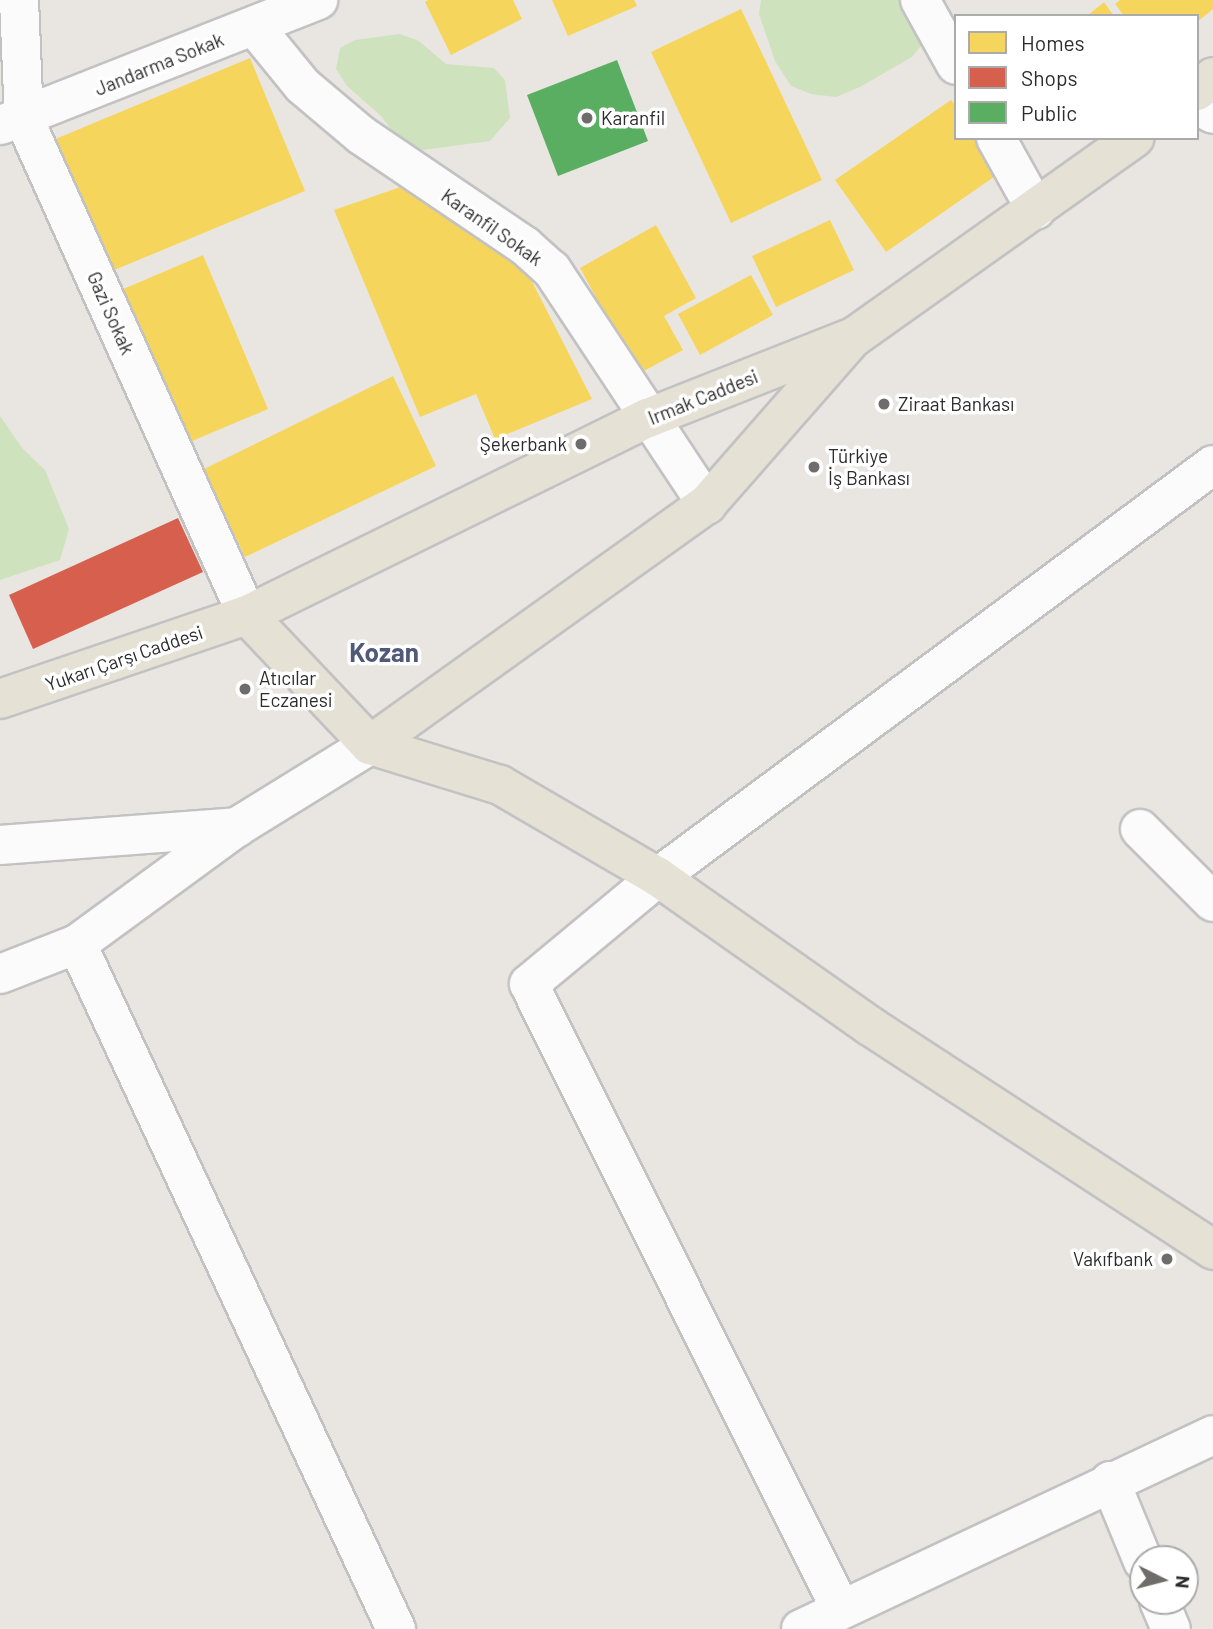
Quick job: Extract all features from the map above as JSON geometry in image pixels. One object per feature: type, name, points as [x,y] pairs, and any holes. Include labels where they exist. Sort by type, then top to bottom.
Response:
[{"type":"main road","points":[[1199,89],[1213,77]]},
{"type":"main road","name":"Irmak Caddesi","points":[[247,615],[649,418],[854,337],[1131,140]]},
{"type":"main road","points":[[370,745],[707,503],[854,337]]},
{"type":"main road","points":[[247,615],[370,745],[500,785],[658,877],[870,1026],[1213,1250]]},
{"type":"main road","name":"Yukarı Çarşı Caddesi","points":[[0,699],[247,615]]},
{"type":"street","name":"Gazi Sokak","points":[[19,0],[12,123],[247,615]]},
{"type":"street","name":"Jandarma Sokak","points":[[12,123],[318,0]]},
{"type":"street","points":[[920,0],[954,61]]},
{"type":"street","name":"Karanfil Sokak","points":[[254,26],[303,86],[361,135],[513,238],[552,270],[707,503]]},
{"type":"street","points":[[997,140],[1036,210]]},
{"type":"street","points":[[1213,466],[658,877],[529,984],[822,1622],[1110,1481],[1213,1435]]},
{"type":"street","points":[[0,974],[77,944],[237,827],[370,745]]},
{"type":"street","points":[[0,845],[237,827]]},
{"type":"street","points":[[1140,829],[1213,902]]},
{"type":"street","points":[[77,944],[396,1629]]},
{"type":"street","points":[[1110,1481],[1136,1545]]},
{"type":"green space","points":[[761,0],[907,0],[924,42],[912,57],[860,87],[836,97],[811,94],[791,86],[775,61],[759,14]]},
{"type":"green space","points":[[400,34],[419,41],[446,64],[494,68],[505,80],[510,118],[490,141],[423,150],[403,145],[381,116],[347,86],[336,69],[340,48],[355,40]]},
{"type":"green space","points":[[0,416],[23,449],[45,470],[69,529],[60,560],[0,580]]},
{"type":"building: Homes","points":[[513,0],[522,19],[451,55],[425,2]]},
{"type":"building: Homes","points":[[552,0],[634,0],[637,6],[568,36]]},
{"type":"building: Homes","points":[[1120,0],[1213,0],[1213,9],[1199,20],[1199,14],[1122,14],[1115,4]]},
{"type":"building: Homes","points":[[1104,2],[1113,14],[1089,14]]},
{"type":"building: Homes","points":[[741,9],[822,180],[731,223],[651,52]]},
{"type":"building: Homes","points":[[250,58],[305,191],[107,273],[53,140]]},
{"type":"building: Homes","points":[[951,100],[954,104],[954,140],[979,140],[1001,172],[886,252],[835,180]]},
{"type":"building: Homes","points":[[409,184],[522,262],[592,399],[495,439],[476,394],[420,417],[334,210]]},
{"type":"building: Homes","points":[[830,220],[854,270],[776,307],[752,256]]},
{"type":"building: Homes","points":[[656,225],[696,298],[664,316],[683,350],[638,374],[580,268]]},
{"type":"building: Homes","points":[[203,255],[268,409],[185,444],[121,290]]},
{"type":"building: Homes","points":[[751,275],[773,315],[700,355],[678,314]]},
{"type":"building: Homes","points":[[393,376],[436,466],[245,557],[204,469]]},
{"type":"building: Shops","points":[[178,518],[203,572],[33,649],[9,595]]},
{"type":"building: Public","name":"Karanfil","points":[[617,60],[648,141],[558,176],[527,95]]},
{"type":"place","name":"Karanfil","points":[[587,118]]},
{"type":"place","name":"Ziraat Bankası","points":[[884,404]]},
{"type":"place","name":"Şekerbank","points":[[581,444]]},
{"type":"place","name":"Türkiye İş Bankası","points":[[814,467]]},
{"type":"place","name":"Atıcılar Eczanesi","points":[[245,689]]},
{"type":"place","name":"Vakıfbank","points":[[1167,1259]]},
{"type":"district","name":"Kozan","points":[[384,652]]}]
